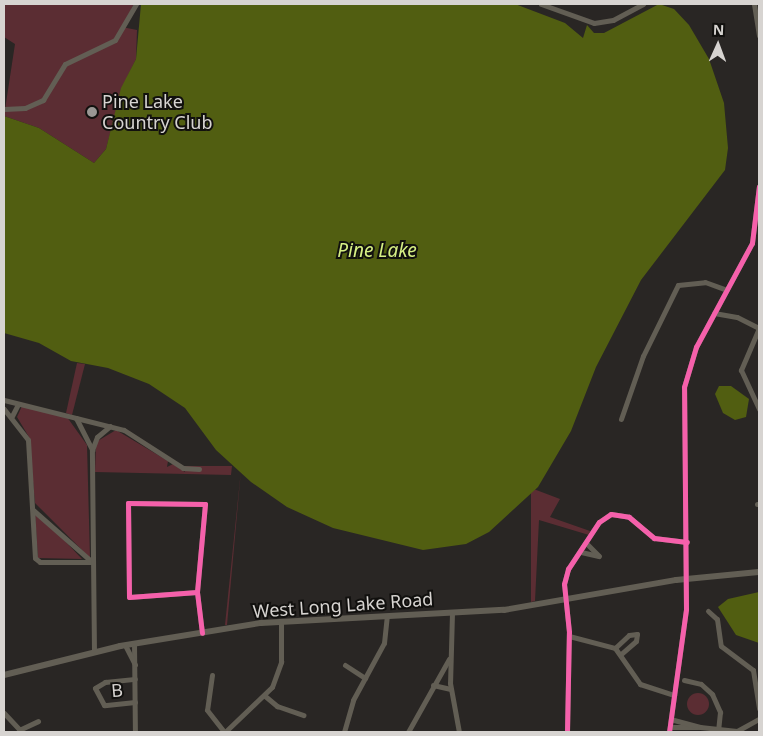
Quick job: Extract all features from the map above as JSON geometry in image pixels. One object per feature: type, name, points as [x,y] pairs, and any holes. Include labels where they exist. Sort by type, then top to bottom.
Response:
[{"type":"main road","name":"West Long Lake Road","points":[[4,675],[134,643],[281,621],[504,610],[687,579],[759,572]]},
{"type":"street","points":[[4,109],[25,108],[43,100],[66,63],[114,42],[136,4]]},
{"type":"street","points":[[541,4],[597,24],[643,4]]},
{"type":"street","points":[[754,4],[759,36]]},
{"type":"street","points":[[700,727],[669,729],[687,579],[683,397],[692,356],[754,237],[759,186]]},
{"type":"street","points":[[621,419],[643,356],[678,285],[705,282],[727,290]]},
{"type":"street","points":[[714,313],[737,317],[759,328],[741,370],[759,410]]},
{"type":"street","points":[[4,400],[110,426],[136,435],[183,468],[199,469]]},
{"type":"street","points":[[12,416],[18,404]]},
{"type":"street","points":[[4,409],[12,416],[28,440],[38,561],[92,562]]},
{"type":"street","points":[[76,418],[92,450]]},
{"type":"street","points":[[94,652],[92,450],[93,442],[110,426]]},
{"type":"street","points":[[197,592],[129,597],[128,503],[205,504],[197,592],[202,633]]},
{"type":"street","points":[[33,510],[92,562]]},
{"type":"street","points":[[567,732],[569,636],[565,599],[565,575],[599,522],[617,514],[634,520],[654,538],[687,542]]},
{"type":"street","points":[[580,552],[599,556],[586,543]]},
{"type":"street","points":[[708,611],[717,619],[721,646],[754,670],[759,709]]},
{"type":"street","points":[[452,613],[451,689],[459,732]]},
{"type":"street","points":[[344,732],[365,678],[384,643],[387,616]]},
{"type":"street","points":[[212,675],[207,710],[224,732],[265,696],[281,662],[281,621]]},
{"type":"street","points":[[615,648],[629,634],[637,634],[636,641],[621,654]]},
{"type":"street","points":[[569,636],[615,648],[621,654],[640,684],[674,695]]},
{"type":"street","points":[[134,643],[136,666],[135,732]]},
{"type":"street","points":[[125,645],[136,666]]},
{"type":"street","points":[[408,732],[450,658]]},
{"type":"street","points":[[345,665],[365,678]]},
{"type":"street","name":"B","points":[[135,679],[105,682],[95,688],[104,705],[135,702]]},
{"type":"street","points":[[684,680],[697,682],[712,694],[720,712],[718,731]]},
{"type":"street","points":[[433,685],[451,689]]},
{"type":"street","points":[[265,696],[277,706],[303,715]]},
{"type":"street","points":[[4,713],[20,731],[38,721]]},
{"type":"street","points":[[671,719],[718,731],[743,730],[759,719]]},
{"type":"shaded area","name":"Pine Lake Country Club","points":[[4,4],[134,4],[122,27],[137,30],[136,59],[122,88],[106,149],[94,163],[39,128],[4,116],[15,44],[4,37]]},
{"type":"shaded area","points":[[77,363],[85,364],[72,415],[66,413]]},
{"type":"shaded area","points":[[22,406],[67,417],[87,445],[90,558],[35,503],[29,437],[17,417]]},
{"type":"shaded area","points":[[116,430],[168,461],[167,467],[173,464],[185,472],[185,466],[232,466],[231,475],[95,472],[96,442]]},
{"type":"shaded area","points":[[241,470],[227,625],[225,625]]},
{"type":"shaded area","points":[[531,488],[560,499],[550,517],[590,531],[589,535],[539,520],[535,601],[531,602]]},
{"type":"shaded area","points":[[35,514],[64,540],[82,559],[38,558]]},
{"type":"shaded area","points":[[698,693],[706,696],[709,704],[706,712],[698,715],[690,712],[687,704],[690,696]]},
{"type":"water","name":"Pine Lake","points":[[141,4],[515,4],[565,23],[583,38],[587,25],[594,33],[604,33],[659,4],[674,9],[689,25],[709,59],[724,103],[728,148],[725,170],[641,280],[596,367],[571,431],[538,487],[489,532],[466,544],[423,550],[333,528],[287,507],[251,482],[216,450],[185,408],[149,384],[108,368],[71,361],[39,343],[4,333],[4,116],[39,128],[94,163],[106,149],[121,88],[136,59]]},
{"type":"water","points":[[719,386],[731,386],[749,399],[746,417],[735,420],[723,413],[715,394]]},
{"type":"water","points":[[759,592],[759,643],[736,635],[718,607],[728,599]]},
{"type":"cycle path","points":[[669,732],[686,609],[684,387],[696,347],[752,243],[759,186]]},
{"type":"cycle path","points":[[197,592],[129,597],[128,503],[205,504],[197,592],[202,633]]},
{"type":"cycle path","points":[[567,732],[569,632],[564,584],[568,569],[599,522],[611,514],[629,517],[654,538],[687,542]]},
{"type":"place","name":"Pine Lake Country Club","points":[[92,112]]}]
